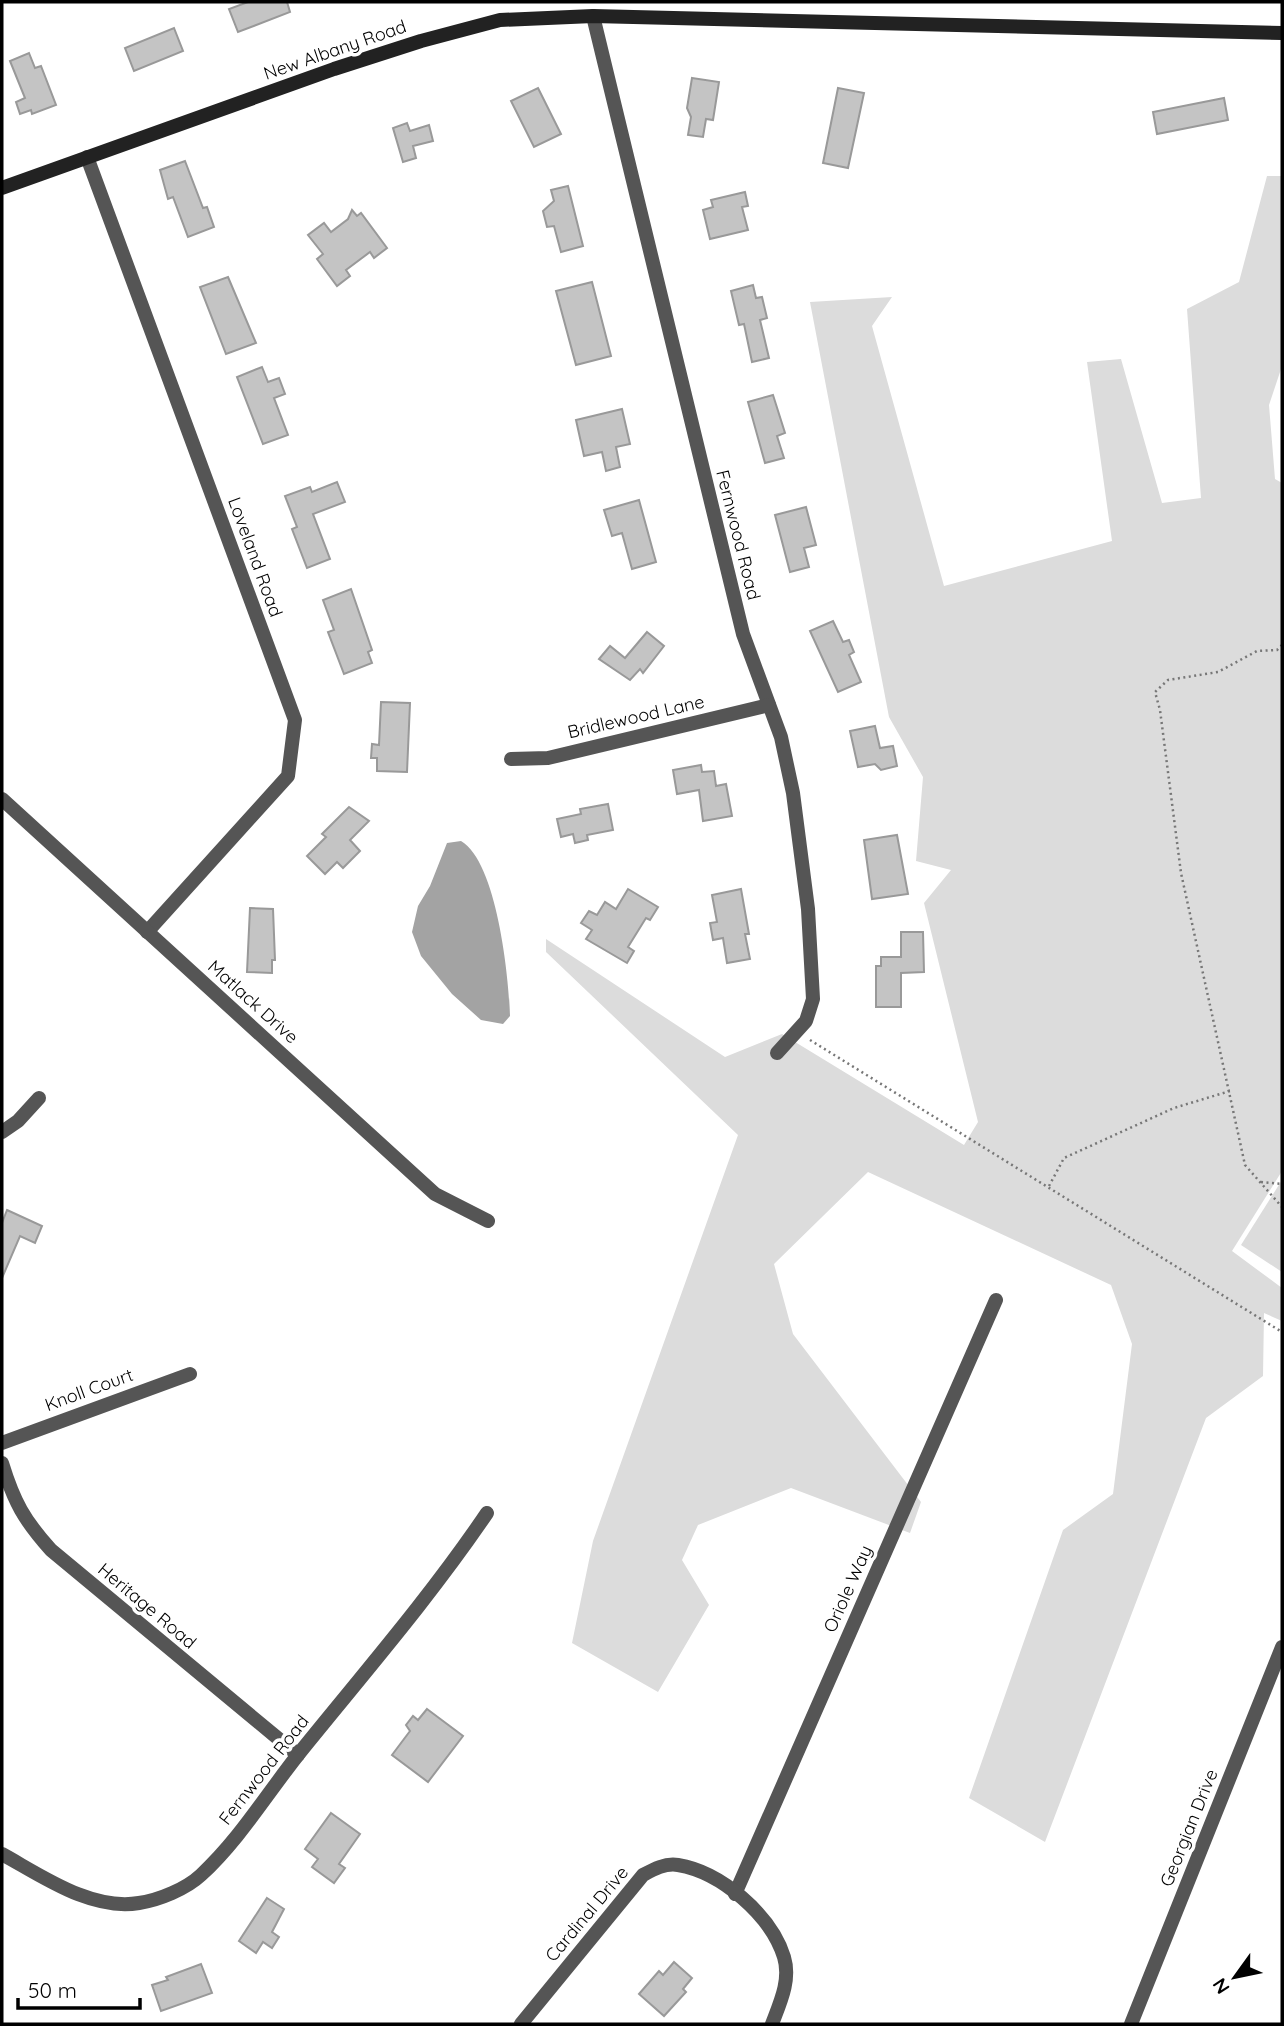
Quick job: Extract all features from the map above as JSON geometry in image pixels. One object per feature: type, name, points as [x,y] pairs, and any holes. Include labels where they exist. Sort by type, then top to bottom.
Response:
[{"type":"main road","name":"New Albany Road","points":[[2,188],[334,69],[500,20],[593,16],[1282,33]]},
{"type":"street","name":"Fernwood Road","points":[[593,16],[743,634],[781,737],[793,793],[808,909],[813,999],[806,1021],[798,1033],[777,1053]]},
{"type":"street","name":"Loveland Road","points":[[87,158],[295,720],[288,776],[147,932]]},
{"type":"street","name":"Bridlewood Lane","points":[[511,759],[548,758],[769,705]]},
{"type":"street","name":"Matlack Drive","points":[[2,799],[435,1194],[488,1221]]},
{"type":"street","points":[[2,1132],[18,1121],[39,1097]]},
{"type":"street","name":"Oriole Way","points":[[735,1894],[996,1300]]},
{"type":"street","name":"Knoll Court","points":[[2,1443],[190,1374]]},
{"type":"street","name":"Heritage Road","points":[[2,1463],[15,1503],[25,1520],[51,1550],[298,1755]]},
{"type":"street","name":"Fernwood Road","points":[[2,1854],[76,1893],[116,1904],[159,1899],[199,1877],[231,1843],[298,1755],[446,1574],[487,1513]]},
{"type":"street","name":"Georgian Drive","points":[[1131,2024],[1282,1647]]},
{"type":"street","name":"Cardinal Drive","points":[[521,2024],[643,1875],[659,1866],[677,1864],[712,1876],[761,1919],[775,1937],[785,1959],[786,1981],[772,2024]]},
{"type":"path","points":[[1282,645],[1277,650],[1257,651],[1218,672],[1168,680],[1155,692],[1160,710],[1181,873],[1245,1165],[1282,1207]]},
{"type":"path","points":[[798,1033],[1282,1332]]},
{"type":"path","points":[[1049,1186],[1064,1158],[1174,1108],[1230,1091]]},
{"type":"path","points":[[1261,1182],[1282,1184]]},
{"type":"shaded area","points":[[1267,176],[1282,176],[1282,366],[1269,405],[1275,479],[1282,483],[1282,1171],[1232,1251],[1282,1288],[1282,1321],[1264,1313],[1263,1376],[1206,1418],[1045,1842],[969,1798],[1063,1530],[1113,1494],[1132,1344],[1111,1285],[868,1172],[774,1264],[793,1334],[921,1502],[910,1533],[791,1488],[698,1525],[682,1560],[709,1605],[658,1692],[572,1643],[593,1541],[738,1135],[546,952],[546,939],[725,1057],[782,1034],[964,1145],[978,1122],[924,903],[951,870],[916,861],[923,777],[889,717],[810,302],[892,297],[872,326],[944,586],[1112,541],[1087,362],[1121,359],[1162,503],[1201,498],[1187,309],[1239,282]]},
{"type":"shaded area","points":[[461,841],[473,853],[484,872],[499,922],[510,1016],[503,1024],[481,1020],[452,994],[421,956],[412,932],[418,906],[430,886],[447,843]]},
{"type":"shaded area","points":[[1282,1180],[1282,1272],[1241,1245]]},
{"type":"building","points":[[248,2],[287,2],[290,12],[238,32],[229,9]]},
{"type":"building","points":[[174,28],[183,51],[134,71],[125,48]]},
{"type":"building","points":[[29,53],[35,68],[41,66],[56,105],[32,114],[31,110],[20,114],[16,102],[25,98],[10,61]]},
{"type":"building","points":[[692,78],[719,82],[713,120],[706,119],[703,137],[688,135],[691,117],[687,108]]},
{"type":"building","points":[[538,88],[561,134],[534,147],[511,101]]},
{"type":"building","points":[[838,88],[864,93],[848,168],[823,163]]},
{"type":"building","points":[[1224,98],[1228,120],[1157,134],[1153,112]]},
{"type":"building","points":[[407,123],[410,131],[429,125],[433,141],[413,146],[416,158],[403,162],[393,128]]},
{"type":"building","points":[[185,161],[203,208],[207,207],[214,227],[188,237],[173,197],[168,199],[160,170]]},
{"type":"building","points":[[568,186],[583,246],[561,252],[554,226],[547,227],[543,211],[554,201],[551,190]]},
{"type":"building","points":[[745,192],[748,206],[742,207],[748,230],[710,239],[703,210],[713,207],[711,200]]},
{"type":"building","points":[[352,210],[357,216],[361,213],[387,248],[374,258],[370,252],[346,270],[350,276],[337,286],[317,259],[323,254],[308,235],[324,223],[331,232],[348,219]]},
{"type":"building","points":[[228,277],[256,343],[226,354],[200,287]]},
{"type":"building","points":[[592,282],[611,356],[576,365],[556,291]]},
{"type":"building","points":[[753,285],[756,298],[762,297],[767,318],[760,320],[769,358],[752,362],[744,324],[739,325],[731,291]]},
{"type":"building","points":[[262,367],[268,382],[279,378],[285,394],[274,398],[288,435],[263,444],[237,377]]},
{"type":"building","points":[[773,395],[785,433],[777,436],[784,458],[765,463],[748,402]]},
{"type":"building","points":[[622,409],[630,444],[616,447],[620,467],[606,471],[602,452],[584,456],[576,420]]},
{"type":"building","points":[[337,482],[345,502],[313,514],[330,559],[307,568],[292,529],[297,527],[285,496],[310,487],[312,492]]},
{"type":"building","points":[[639,500],[656,562],[632,569],[622,533],[612,536],[604,510]]},
{"type":"building","points":[[806,507],[816,545],[804,548],[809,567],[790,572],[775,515]]},
{"type":"building","points":[[351,589],[372,650],[368,652],[372,663],[344,674],[328,632],[334,630],[323,600]]},
{"type":"building","points":[[833,621],[843,642],[849,640],[854,652],[849,655],[861,682],[838,692],[810,631]]},
{"type":"building","points":[[647,632],[664,646],[643,673],[640,669],[630,680],[599,659],[610,646],[625,658]]},
{"type":"building","points":[[381,702],[410,703],[407,772],[377,771],[377,758],[371,758],[372,744],[379,745]]},
{"type":"building","points":[[875,726],[880,748],[893,746],[897,766],[881,770],[875,764],[858,767],[850,731]]},
{"type":"building","points":[[701,765],[702,772],[714,771],[716,786],[726,784],[732,816],[703,821],[699,790],[677,794],[673,770]]},
{"type":"building","points":[[608,804],[613,830],[587,835],[588,840],[575,843],[573,834],[561,837],[557,819],[581,814],[580,809]]},
{"type":"building","points":[[349,807],[369,821],[350,840],[360,851],[343,868],[337,862],[325,874],[307,856],[326,837],[322,834]]},
{"type":"building","points":[[897,835],[908,894],[872,899],[864,840]]},
{"type":"building","points":[[628,889],[658,907],[650,920],[646,918],[628,947],[634,951],[627,963],[586,939],[592,930],[581,923],[589,911],[597,915],[605,902],[616,909]]},
{"type":"building","points":[[741,889],[749,934],[745,934],[750,959],[727,963],[723,938],[713,940],[710,923],[717,922],[712,895]]},
{"type":"building","points":[[250,908],[273,909],[275,960],[272,960],[272,973],[247,972]]},
{"type":"building","points":[[901,932],[923,932],[924,972],[901,973],[901,1007],[876,1007],[876,966],[881,966],[881,957],[901,957]]},
{"type":"building","points":[[7,1210],[42,1226],[35,1243],[20,1236],[2,1278],[2,1223]]},
{"type":"building","points":[[427,1709],[463,1736],[428,1782],[392,1755],[410,1731],[406,1725],[413,1716],[418,1720]]},
{"type":"building","points":[[331,1813],[360,1834],[339,1864],[345,1868],[334,1883],[312,1867],[318,1859],[305,1849]]},
{"type":"building","points":[[267,1898],[284,1909],[272,1932],[279,1937],[272,1948],[263,1942],[256,1953],[239,1941]]},
{"type":"building","points":[[674,1962],[692,1978],[683,1989],[686,1992],[664,2016],[639,1994],[659,1971],[663,1975]]},
{"type":"building","points":[[201,1964],[212,1993],[161,2011],[152,1985]]}]
